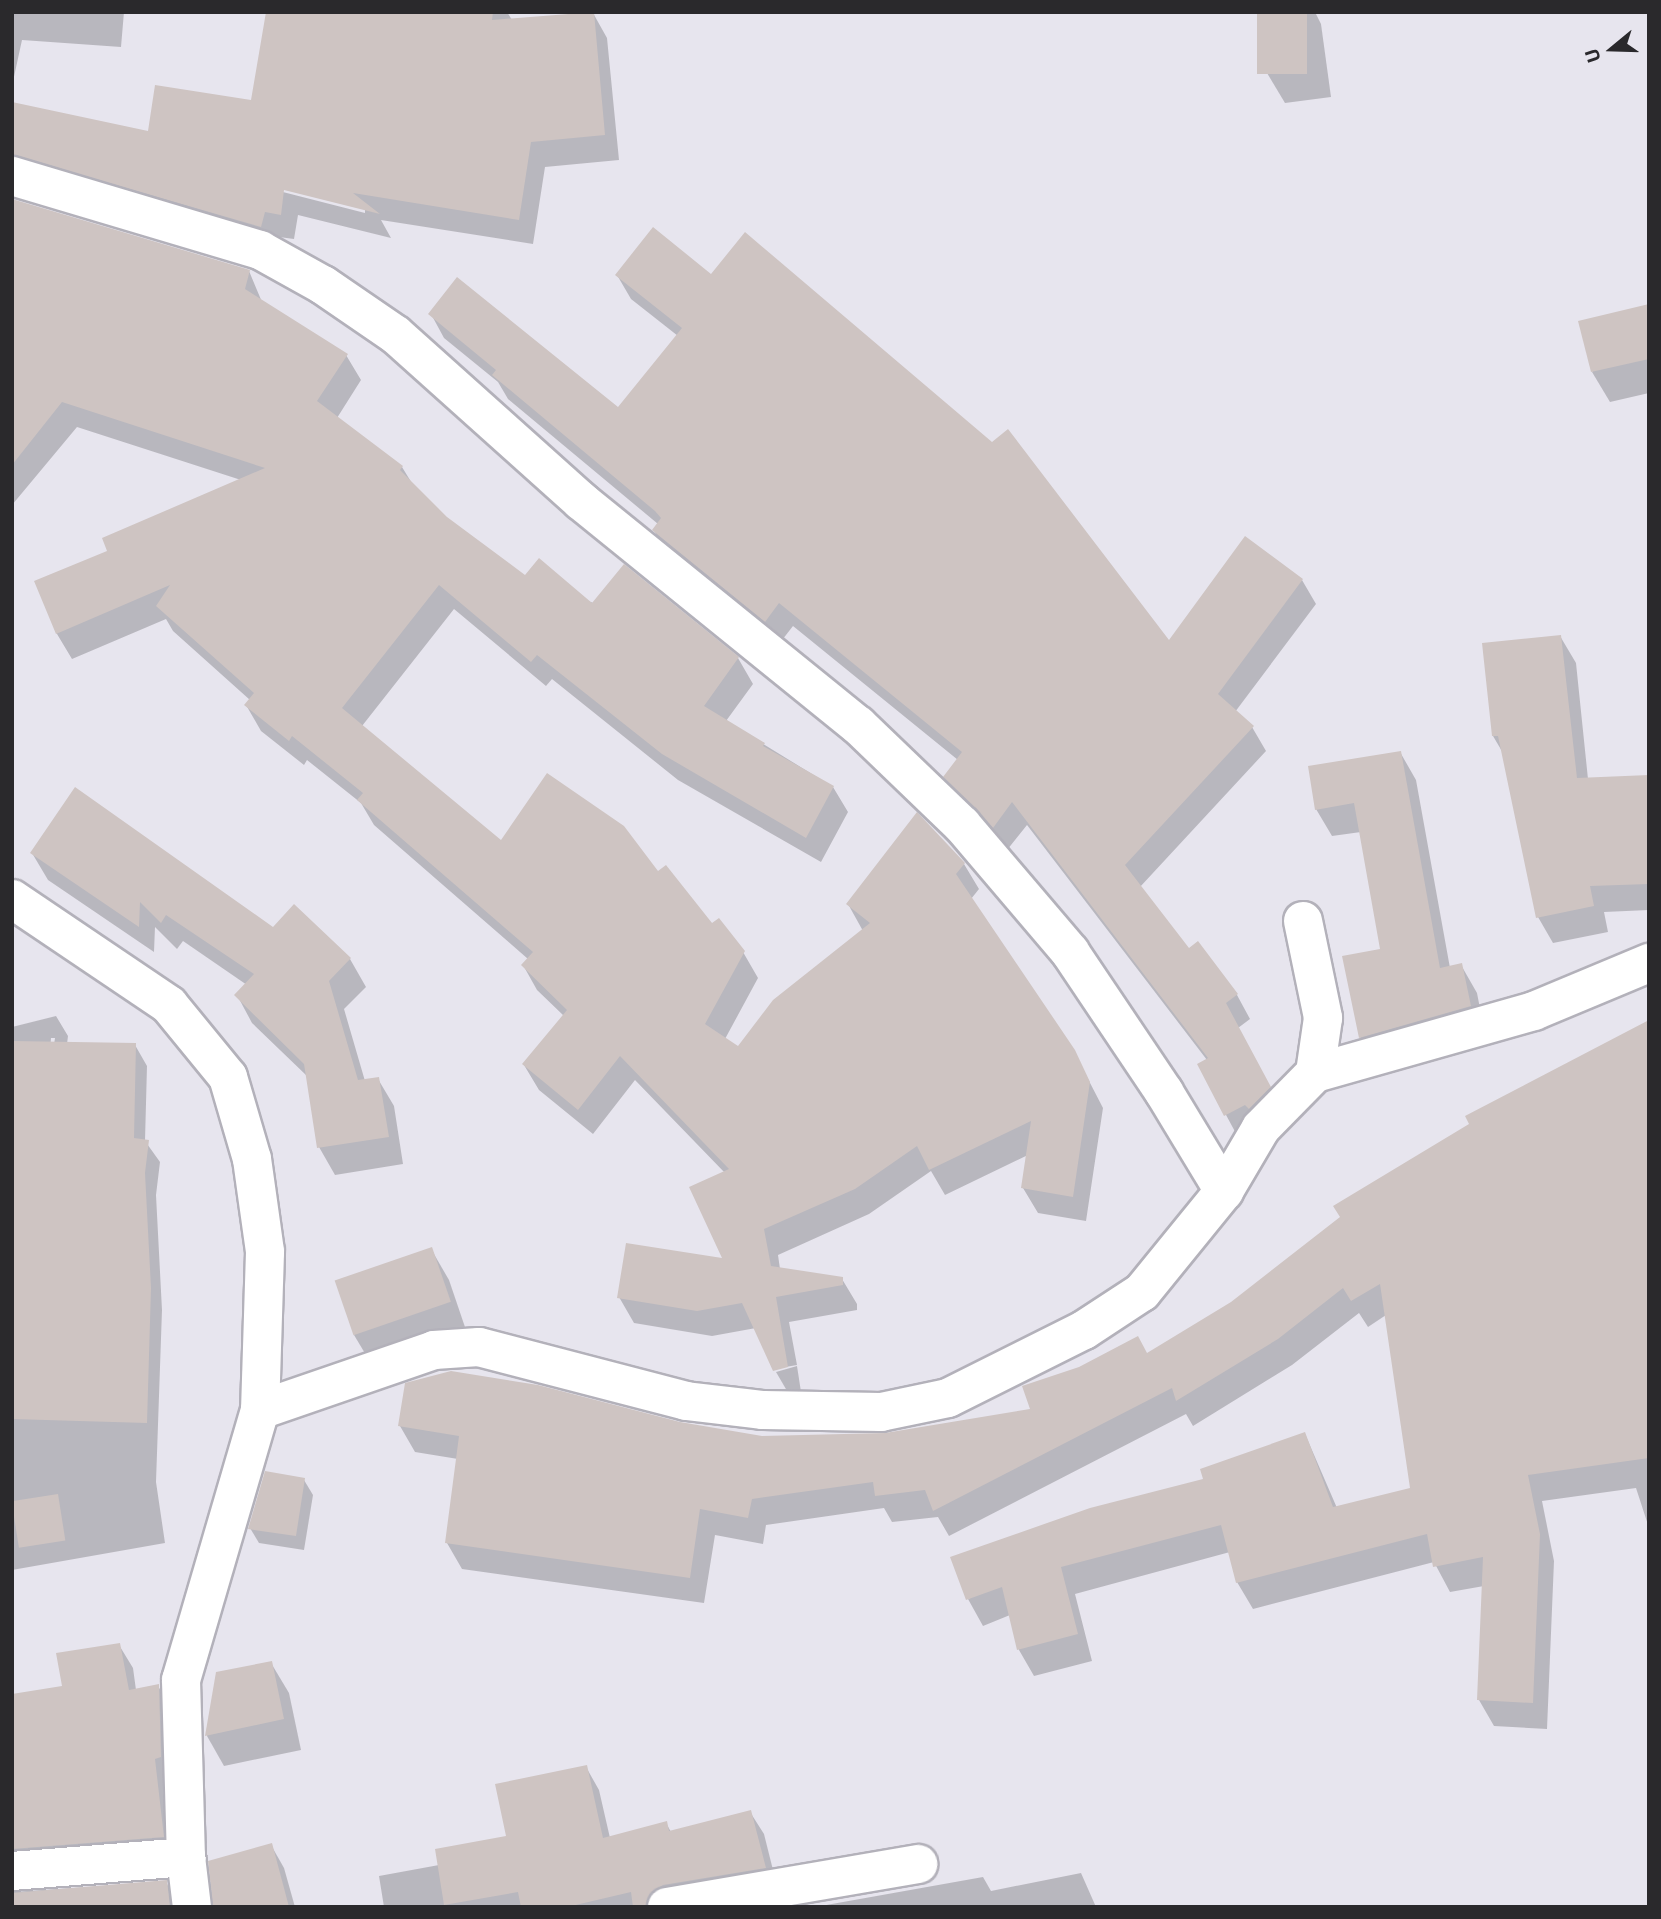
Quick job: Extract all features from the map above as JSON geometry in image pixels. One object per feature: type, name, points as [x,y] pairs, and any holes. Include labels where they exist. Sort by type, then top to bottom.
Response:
[{"type":"street","points":[[12,176],[260,250],[323,285],[397,335],[581,501],[858,725],[962,825],[1070,952],[1164,1092],[1224,1191]]},
{"type":"street","points":[[12,900],[169,1004],[228,1077],[252,1159],[265,1252],[260,1410],[181,1680],[186,1857],[192,1907]]},
{"type":"street","points":[[1303,921],[1323,1018],[1315,1073]]},
{"type":"street","points":[[260,1410],[434,1350],[480,1347],[686,1401],[764,1409],[881,1412],[948,1398],[1084,1329],[1142,1292],[1224,1191],[1261,1128],[1315,1073],[1534,1011],[1649,963]]},
{"type":"street","points":[[12,1871],[186,1857]]},
{"type":"street","points":[[667,1907],[918,1864]]},
{"type":"building","points":[[266,12],[493,12],[492,20],[594,12],[605,135],[531,142],[519,220],[353,193],[380,214],[284,190],[281,215],[265,212],[261,227],[12,155],[12,102],[148,131],[155,85],[251,100]]},
{"type":"building","points":[[1257,12],[1307,12],[1307,74],[1257,74]]},
{"type":"building","points":[[12,199],[250,270],[245,289],[348,354],[317,401],[403,466],[400,470],[447,517],[525,575],[539,558],[592,603],[624,564],[739,657],[704,706],[765,743],[763,746],[834,786],[806,838],[662,754],[537,655],[531,662],[439,585],[342,708],[501,840],[547,773],[624,826],[658,871],[666,865],[712,923],[719,918],[745,951],[705,1024],[738,1046],[773,1000],[870,923],[846,904],[917,812],[965,863],[956,874],[1075,1050],[1090,1082],[1073,1197],[1021,1188],[1031,1121],[929,1170],[917,1146],[855,1189],[764,1229],[771,1266],[843,1277],[843,1285],[776,1297],[788,1367],[773,1371],[742,1303],[697,1311],[617,1298],[626,1243],[722,1258],[689,1187],[729,1169],[620,1056],[578,1110],[522,1064],[567,1010],[521,965],[533,952],[357,800],[363,793],[292,736],[289,741],[244,705],[254,693],[156,606],[170,585],[56,634],[34,581],[107,551],[102,538],[265,468],[62,402],[12,465]]},
{"type":"building","points":[[653,227],[711,274],[745,232],[992,442],[1008,429],[1169,640],[1245,536],[1303,579],[1218,694],[1254,726],[1125,865],[1189,948],[1198,941],[1238,994],[1226,1003],[1271,1087],[1249,1109],[1245,1105],[1224,1116],[1197,1064],[1208,1058],[1012,802],[993,828],[943,777],[962,752],[779,603],[765,622],[652,530],[661,518],[655,511],[492,375],[496,370],[428,314],[457,277],[618,407],[682,328],[615,275]]},
{"type":"building","points":[[1649,304],[1649,359],[1591,372],[1578,321]]},
{"type":"building","points":[[1561,635],[1577,778],[1649,775],[1649,884],[1590,886],[1594,906],[1536,918],[1498,736],[1492,736],[1482,643]]},
{"type":"building","points":[[1401,751],[1440,968],[1462,963],[1471,1006],[1359,1038],[1342,956],[1380,949],[1354,803],[1315,810],[1308,766]]},
{"type":"building","points":[[75,787],[273,927],[294,904],[351,958],[329,981],[358,1080],[379,1077],[389,1137],[317,1148],[304,1064],[234,995],[254,974],[166,915],[161,923],[140,902],[139,927],[30,853]]},
{"type":"building","points":[[1649,1020],[1649,1458],[1528,1475],[1540,1534],[1533,1703],[1477,1700],[1483,1557],[1433,1567],[1427,1534],[1236,1583],[1221,1525],[1061,1567],[1078,1634],[1017,1650],[1002,1587],[966,1600],[950,1557],[1090,1508],[1203,1479],[1200,1469],[1305,1432],[1333,1507],[1410,1488],[1380,1284],[1351,1301],[1343,1288],[1278,1339],[1176,1401],[1172,1388],[933,1511],[925,1490],[875,1496],[873,1482],[752,1499],[748,1518],[700,1509],[690,1578],[445,1543],[459,1436],[398,1426],[405,1383],[451,1371],[538,1385],[680,1422],[762,1436],[885,1433],[1030,1409],[1022,1386],[1079,1367],[1138,1336],[1147,1353],[1231,1302],[1340,1217],[1333,1206],[1469,1124],[1465,1116]]},
{"type":"building","points":[[12,1041],[136,1043],[134,1138],[149,1140],[145,1173],[151,1288],[147,1423],[12,1419]]},
{"type":"building","points":[[432,1247],[451,1302],[353,1335],[335,1281]]},
{"type":"building","points":[[265,1471],[305,1478],[296,1536],[248,1529]]},
{"type":"building","points":[[58,1494],[65,1540],[19,1548],[12,1501]]},
{"type":"building","points":[[120,1643],[129,1690],[159,1684],[161,1757],[155,1759],[164,1837],[12,1849],[12,1694],[62,1686],[56,1653]]},
{"type":"building","points":[[272,1661],[284,1719],[205,1736],[216,1672]]},
{"type":"building","points":[[587,1765],[603,1838],[667,1821],[669,1831],[751,1810],[766,1868],[663,1885],[653,1891],[646,1907],[633,1907],[631,1892],[567,1907],[521,1907],[518,1892],[444,1905],[435,1849],[506,1836],[495,1784]]},
{"type":"building","points":[[272,1843],[289,1907],[213,1907],[208,1861]]},
{"type":"building","points":[[167,1880],[170,1907],[12,1907],[12,1893]]}]
